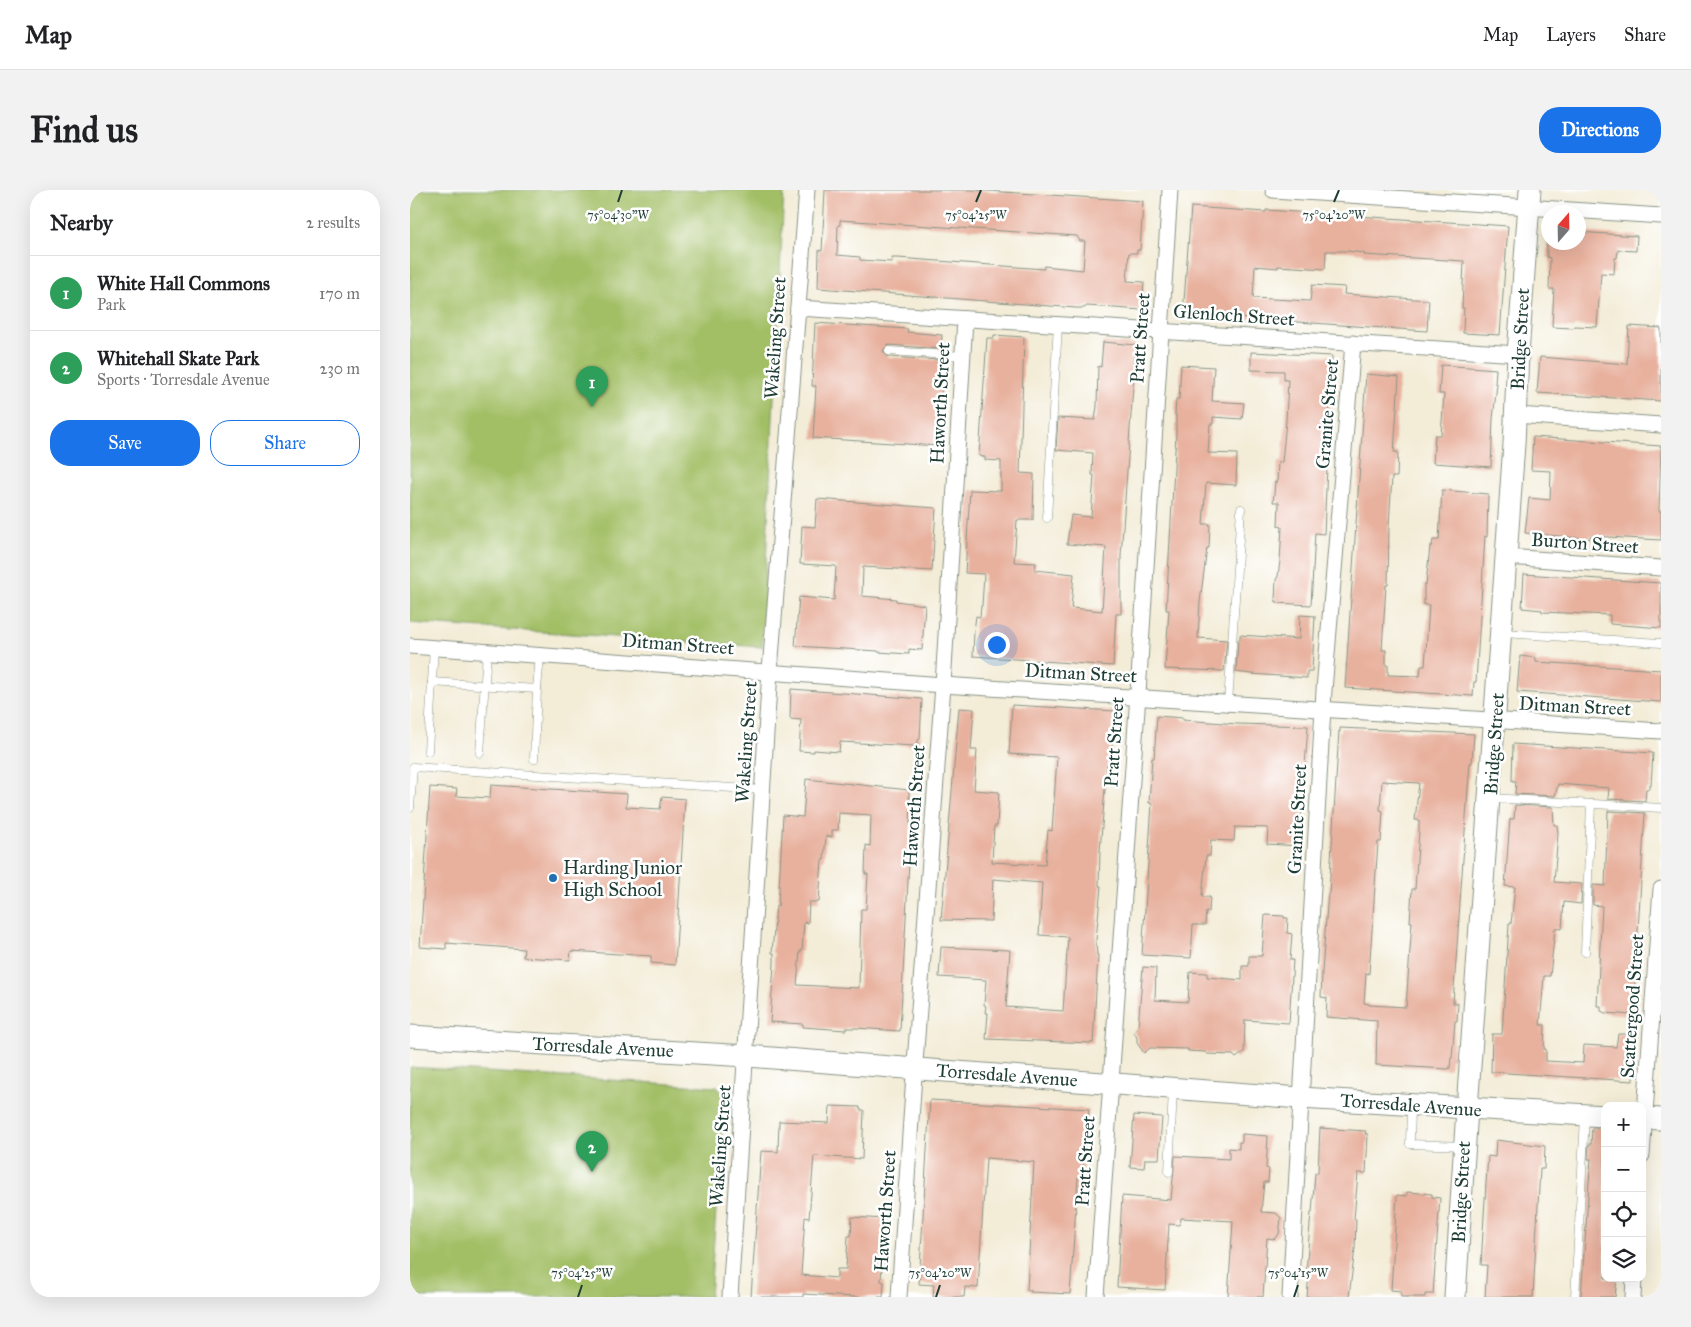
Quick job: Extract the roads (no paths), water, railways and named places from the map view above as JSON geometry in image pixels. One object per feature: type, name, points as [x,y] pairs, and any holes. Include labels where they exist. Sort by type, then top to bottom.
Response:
[{"type":"main road","name":"Bridge Street","points":[[1455,1297],[1466,1109],[1490,798],[1529,199]]},
{"type":"main road","name":"Torresdale Avenue","points":[[410,1036],[747,1056],[1300,1098],[1595,1115]]},
{"type":"street","name":"Wakeling Street","points":[[730,1297],[747,1056],[770,671],[806,190]]},
{"type":"street","name":"Pratt Street","points":[[1096,1297],[1170,190]]},
{"type":"street","points":[[1273,190],[1529,199],[1661,216]]},
{"type":"street","name":"Glenloch Street","points":[[798,308],[1518,354]]},
{"type":"street","name":"Haworth Street","points":[[899,1297],[943,685],[965,319]]},
{"type":"street","name":"Granite Street","points":[[1290,1297],[1325,680],[1353,343]]},
{"type":"street","points":[[1516,415],[1661,425]]},
{"type":"street","name":"Burton Street","points":[[1506,557],[1661,568]]},
{"type":"street","name":"Ditman Street","points":[[410,646],[943,685],[1324,709],[1495,722],[1661,731]]},
{"type":"street","name":"Scattergood Street","points":[[1644,1147],[1649,1118],[1656,1021],[1661,889]]},
{"type":"street","points":[[1633,1297],[1634,1282]]},
{"type":"lane","points":[[1047,518],[1058,324]]},
{"type":"lane","points":[[889,351],[963,356]]},
{"type":"lane","points":[[1228,703],[1242,509]]},
{"type":"lane","points":[[1501,632],[1661,643]]},
{"type":"lane","points":[[428,751],[434,647]]},
{"type":"lane","points":[[480,753],[487,651]]},
{"type":"lane","points":[[534,760],[540,655]]},
{"type":"lane","points":[[432,682],[537,689]]},
{"type":"lane","points":[[410,808],[413,767],[763,790]]},
{"type":"lane","points":[[1490,798],[1661,808]]},
{"type":"lane","points":[[1585,952],[1591,804]]},
{"type":"lane","points":[[1169,1172],[1173,1088]]},
{"type":"lane","points":[[1411,1105],[1410,1144],[1464,1146]]},
{"type":"lane","points":[[1575,1297],[1595,1115]]},
{"type":"place","name":"White Hall Commons","points":[[592,407]]},
{"type":"place","name":"Harding Junior High School","points":[[553,878]]},
{"type":"place","name":"Whitehall Skate Park","points":[[592,1172]]}]
